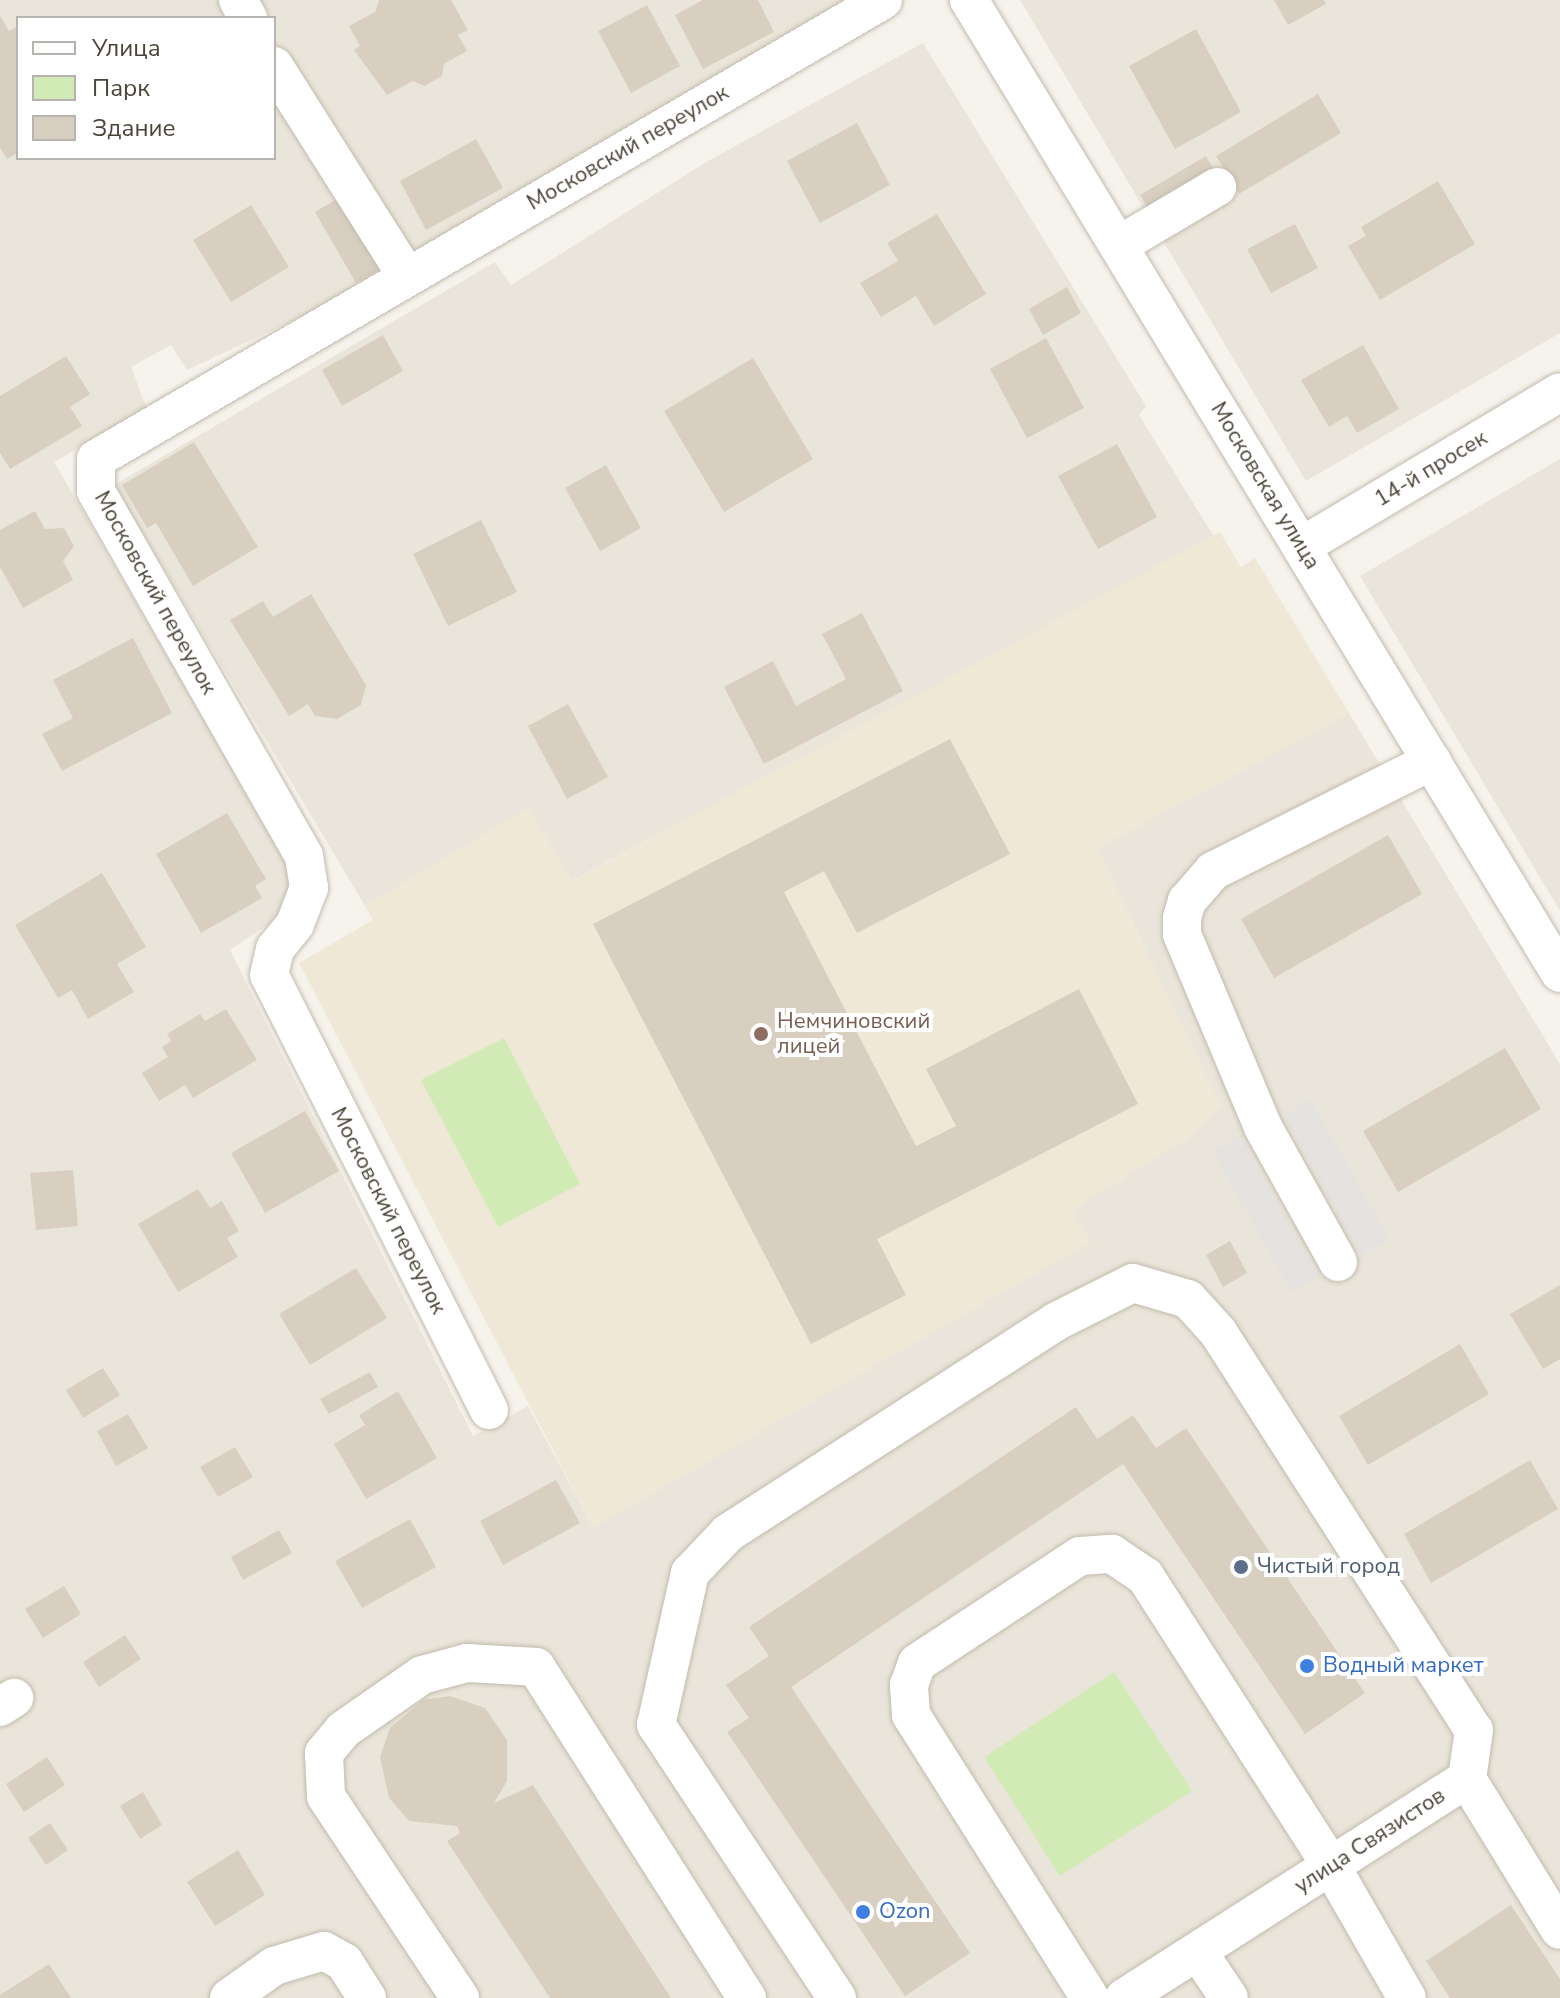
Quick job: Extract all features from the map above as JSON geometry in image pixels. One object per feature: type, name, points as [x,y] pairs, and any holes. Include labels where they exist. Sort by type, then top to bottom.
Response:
[{"type":"street","name":"Московский переулок","points":[[489,1410],[269,975],[275,949],[295,924],[309,888],[304,856],[92,477],[107,449],[883,0]]},
{"type":"street","name":"Московская улица","points":[[969,0],[1560,973]]},
{"type":"street","points":[[276,69],[407,276]]},
{"type":"street","points":[[1119,245],[1217,187]]},
{"type":"street","name":"14-й просек","points":[[1302,546],[1560,392]]},
{"type":"street","points":[[1338,1262],[1263,1127],[1182,934],[1182,918],[1187,901],[1213,871],[1432,761]]},
{"type":"street","points":[[837,1998],[656,1725],[690,1573],[728,1533],[1055,1322],[1133,1283],[1188,1299],[1218,1332],[1474,1730],[1467,1779]]},
{"type":"street","points":[[1090,1998],[911,1715],[909,1685],[917,1663],[1080,1556],[1112,1554],[1145,1576],[1331,1866],[1407,1998]]},
{"type":"street","points":[[460,1998],[326,1796],[324,1753],[343,1730],[422,1675],[467,1663],[536,1667],[747,1998]]},
{"type":"street","name":"улица Связистов","points":[[1124,1998],[1467,1779],[1560,1930]]},
{"type":"street","points":[[229,1998],[286,1960],[324,1951],[344,1962],[367,1998]]},
{"type":"street","points":[[1198,1952],[1229,1998]]},
{"type":"shaded area","points":[[0,0],[848,0],[358,290],[187,370],[171,345],[131,367],[147,409],[54,462],[295,876],[285,913],[230,950],[473,1436],[528,1406],[593,1527],[1090,1242],[1071,1210],[1200,1130],[1220,1105],[1097,848],[1349,713],[1560,1064],[1560,1998],[0,1998]]},
{"type":"shaded area","points":[[1020,0],[1560,0],[1560,333],[1306,481]]},
{"type":"shaded area","points":[[923,43],[1146,406],[1139,415],[1214,537],[571,881],[529,808],[365,906],[114,485],[495,262],[511,285],[708,161]]},
{"type":"shaded area","points":[[1560,459],[1560,911],[1360,576]]},
{"type":"shaded area","name":"Немчиновский лицей","points":[[1220,532],[1241,567],[1255,558],[1349,713],[1097,848],[1220,1105],[1200,1130],[1071,1210],[1090,1242],[593,1527],[299,963],[373,920],[365,906],[529,807],[572,881]]},
{"type":"shaded area","points":[[1311,1099],[1390,1240],[1361,1255],[1283,1115]]},
{"type":"shaded area","points":[[1240,1136],[1319,1276],[1291,1292],[1212,1151]]},
{"type":"green space","points":[[504,1038],[580,1184],[498,1227],[421,1080]]},
{"type":"green space","points":[[1114,1672],[1192,1791],[1060,1876],[984,1757]]},
{"type":"building","points":[[379,0],[451,0],[468,30],[458,35],[467,51],[444,64],[442,76],[424,86],[413,81],[387,95],[354,50],[360,46],[349,26],[375,12]]},
{"type":"building","points":[[703,0],[758,0],[774,32],[703,69],[675,15]]},
{"type":"building","points":[[1274,0],[1324,0],[1326,4],[1288,25]]},
{"type":"building","points":[[647,5],[680,66],[631,93],[598,31]]},
{"type":"building","points":[[0,16],[9,31],[16,27],[16,154],[7,159],[0,148]]},
{"type":"building","points":[[1196,29],[1241,112],[1175,149],[1129,66]]},
{"type":"building","points":[[1318,94],[1341,133],[1239,194],[1216,156]]},
{"type":"building","points":[[857,123],[890,185],[820,223],[787,161]]},
{"type":"building","points":[[476,139],[503,188],[426,230],[400,181]]},
{"type":"building","points":[[1206,156],[1215,172],[1149,210],[1140,195]]},
{"type":"building","points":[[1438,181],[1475,244],[1380,300],[1348,246],[1366,236],[1361,227]]},
{"type":"building","points":[[347,193],[387,265],[356,283],[315,212]]},
{"type":"building","points":[[251,205],[289,267],[231,302],[193,240]]},
{"type":"building","points":[[937,214],[986,294],[934,326],[916,296],[881,317],[860,283],[898,261],[887,243]]},
{"type":"building","points":[[1295,224],[1318,268],[1271,293],[1247,249]]},
{"type":"building","points":[[1067,287],[1081,313],[1043,335],[1029,309]]},
{"type":"building","points":[[383,335],[403,371],[342,406],[322,370]]},
{"type":"building","points":[[1046,338],[1084,408],[1027,438],[990,369]]},
{"type":"building","points":[[1363,345],[1399,409],[1357,433],[1347,416],[1329,427],[1301,380]]},
{"type":"building","points":[[66,356],[90,394],[70,407],[82,426],[10,469],[0,453],[0,396]]},
{"type":"building","points":[[753,358],[813,459],[724,512],[664,411]]},
{"type":"building","points":[[194,442],[258,547],[193,586],[156,523],[147,528],[122,485]]},
{"type":"building","points":[[1117,444],[1157,517],[1098,549],[1058,476]]},
{"type":"building","points":[[606,465],[641,528],[600,551],[565,488]]},
{"type":"building","points":[[35,511],[45,529],[64,528],[74,546],[63,561],[73,580],[23,608],[0,567],[0,530]]},
{"type":"building","points":[[481,520],[517,592],[448,626],[413,554]]},
{"type":"building","points":[[311,594],[366,685],[361,705],[337,719],[315,716],[308,704],[289,716],[230,620],[263,601],[273,617]]},
{"type":"building","points":[[862,613],[903,691],[764,764],[724,687],[773,661],[796,706],[846,679],[822,634]]},
{"type":"building","points":[[133,638],[172,713],[62,771],[42,734],[73,718],[53,680]]},
{"type":"building","points":[[568,704],[608,777],[567,799],[528,726]]},
{"type":"building","points":[[950,739],[1010,854],[857,933],[824,871],[784,892],[916,1146],[956,1126],[926,1069],[1079,989],[1138,1104],[877,1239],[906,1295],[811,1344],[593,924]]},
{"type":"building","points":[[227,813],[266,879],[255,886],[262,898],[201,933],[156,854]]},
{"type":"building","points":[[1388,835],[1422,894],[1274,978],[1241,919]]},
{"type":"building","points":[[102,873],[146,947],[117,964],[134,992],[88,1019],[72,990],[58,998],[15,925]]},
{"type":"building","points":[[226,1009],[257,1060],[193,1098],[185,1085],[159,1101],[142,1073],[168,1057],[162,1047],[171,1041],[167,1034],[200,1014],[205,1021]]},
{"type":"building","points":[[1505,1048],[1541,1109],[1398,1192],[1363,1131]]},
{"type":"building","points":[[305,1111],[339,1171],[265,1213],[231,1153]]},
{"type":"building","points":[[73,1170],[78,1226],[36,1230],[30,1173]]},
{"type":"building","points":[[198,1189],[210,1208],[222,1201],[239,1231],[227,1238],[238,1257],[178,1292],[138,1224]]},
{"type":"building","points":[[1230,1241],[1247,1273],[1223,1287],[1206,1255]]},
{"type":"building","points":[[356,1268],[387,1318],[310,1365],[279,1314]]},
{"type":"building","points":[[1560,1285],[1560,1359],[1543,1369],[1510,1314]]},
{"type":"building","points":[[1460,1344],[1489,1394],[1368,1465],[1339,1416]]},
{"type":"building","points":[[103,1368],[120,1395],[83,1418],[66,1390]]},
{"type":"building","points":[[370,1372],[378,1387],[329,1414],[320,1399]]},
{"type":"building","points":[[398,1391],[437,1458],[366,1499],[334,1444],[365,1425],[359,1415]]},
{"type":"building","points":[[1076,1407],[1097,1439],[1133,1415],[1156,1448],[1186,1428],[1365,1693],[1305,1734],[1123,1464],[791,1687],[970,1953],[905,1996],[727,1732],[749,1718],[726,1685],[769,1656],[749,1627]]},
{"type":"building","points":[[128,1414],[148,1448],[116,1466],[97,1431]]},
{"type":"building","points":[[235,1447],[253,1477],[218,1497],[200,1467]]},
{"type":"building","points":[[1530,1460],[1558,1509],[1431,1583],[1404,1534]]},
{"type":"building","points":[[556,1480],[580,1523],[503,1565],[480,1521]]},
{"type":"building","points":[[410,1519],[436,1567],[362,1608],[335,1561]]},
{"type":"building","points":[[279,1530],[292,1553],[243,1580],[231,1557]]},
{"type":"building","points":[[64,1586],[81,1614],[43,1638],[25,1609]]},
{"type":"building","points":[[125,1635],[141,1659],[99,1687],[83,1662]]},
{"type":"building","points":[[450,1696],[485,1708],[507,1740],[507,1781],[494,1803],[533,1785],[671,1998],[550,1998],[447,1841],[460,1833],[457,1826],[409,1821],[389,1798],[380,1757],[390,1728],[423,1700]]},
{"type":"building","points":[[47,1757],[65,1785],[24,1812],[6,1784]]},
{"type":"building","points":[[143,1792],[162,1825],[140,1839],[120,1806]]},
{"type":"building","points":[[50,1823],[68,1850],[46,1865],[28,1838]]},
{"type":"building","points":[[238,1850],[265,1895],[215,1926],[187,1882]]},
{"type":"building","points":[[1511,1905],[1560,1979],[1560,1998],[1450,1998],[1426,1961]]},
{"type":"building","points":[[49,1964],[71,1998],[0,1998],[0,1995]]},
{"type":"place","name":"Немчиновский лицей","points":[[761,1034]]},
{"type":"place","name":"Чистый город","points":[[1241,1567]]},
{"type":"place","name":"Водный маркет","points":[[1307,1666]]},
{"type":"place","name":"Ozon","points":[[863,1912]]}]
